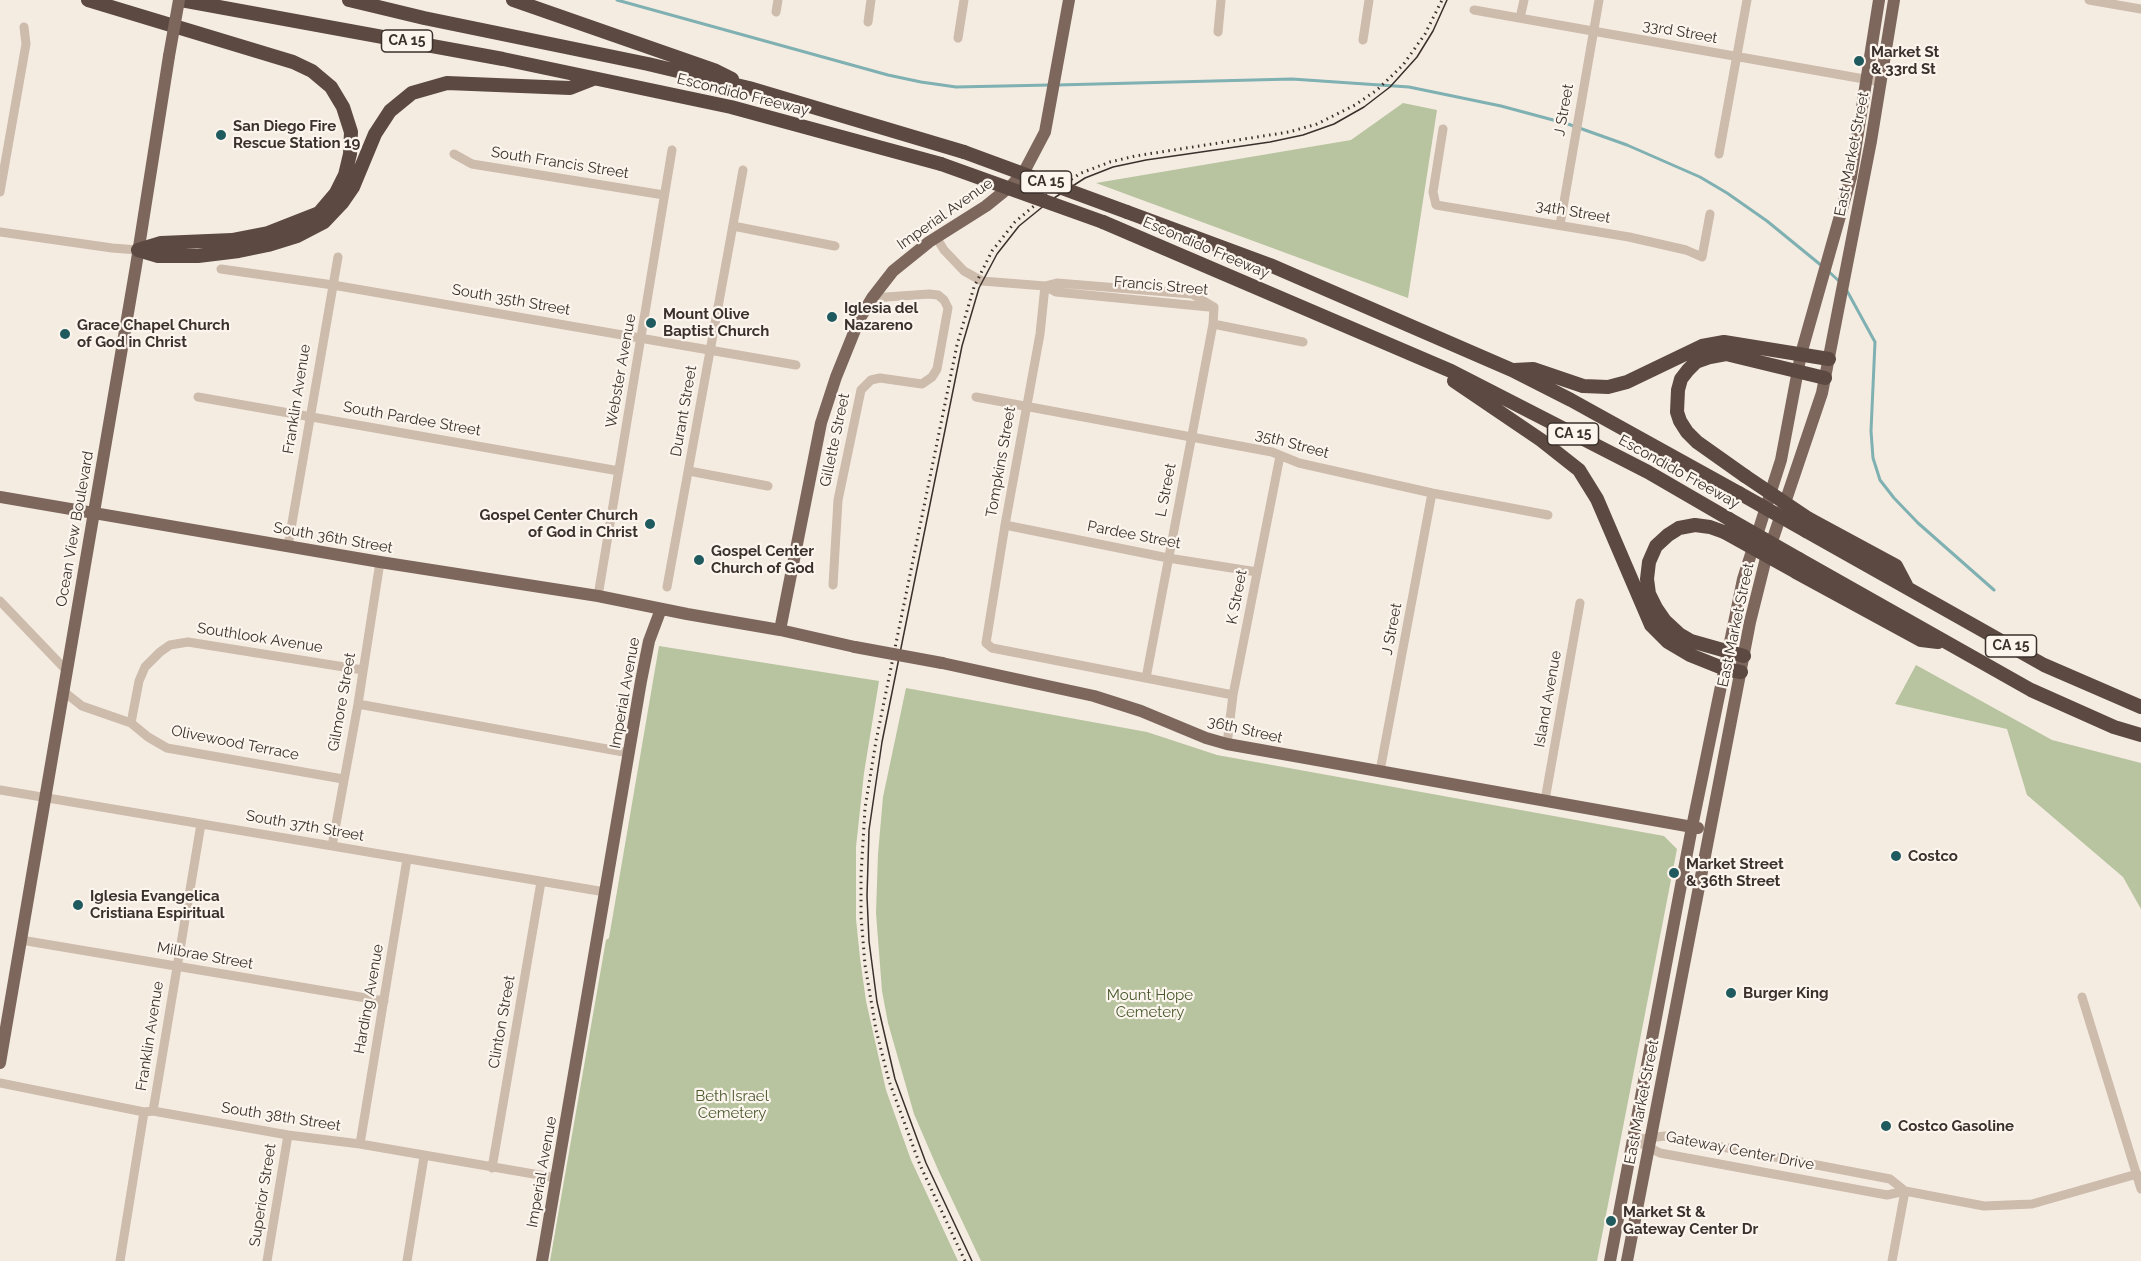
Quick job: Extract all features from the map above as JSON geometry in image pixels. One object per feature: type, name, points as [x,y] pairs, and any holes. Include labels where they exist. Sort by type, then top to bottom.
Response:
[{"type":"highway","points":[[88,0],[293,62],[312,71],[331,87],[343,107],[351,132],[350,154],[345,175],[336,193],[319,213],[268,233],[232,240],[161,243],[138,250]]},
{"type":"highway","name":"Escondido Freeway","points":[[180,0],[491,57],[730,107],[941,164],[1103,222],[1414,354],[1505,398],[1648,472],[1726,526],[2031,690],[2114,728],[2141,735]]},
{"type":"highway","name":"Escondido Freeway","points":[[349,0],[749,88],[964,152],[1270,265],[1512,370],[1739,493],[1808,525]]},
{"type":"highway","points":[[513,0],[714,70],[749,88]]},
{"type":"highway","points":[[138,250],[158,256],[198,256],[239,251],[268,246],[297,236],[324,222],[353,187],[375,134],[390,111],[412,93],[447,83],[570,88],[595,79]]},
{"type":"highway","points":[[1512,370],[1533,369],[1583,386],[1608,387],[1627,382],[1714,343],[1735,342],[1829,359]]},
{"type":"highway","points":[[1414,354],[1541,440],[1579,470],[1597,499],[1651,625],[1668,642],[1690,655],[1725,669],[1741,672]]},
{"type":"highway","points":[[1808,525],[1697,442],[1687,432],[1677,412],[1678,390],[1681,379],[1696,363],[1726,354],[1825,378]]},
{"type":"highway","points":[[1726,526],[1695,525],[1679,528],[1668,535],[1656,546],[1649,562],[1647,579],[1649,594],[1665,621],[1679,634],[1691,641],[1744,656]]},
{"type":"highway","name":"CA 15","points":[[1808,525],[1896,566],[1907,586],[2044,665],[2141,707]]},
{"type":"highway","points":[[2120,697],[2141,702]]},
{"type":"main road","name":"Ocean View Boulevard","points":[[0,1063],[180,0]]},
{"type":"main road","name":"Imperial Avenue","points":[[780,630],[821,423],[833,384],[855,330],[872,298],[893,272],[936,237],[986,206],[1012,185],[1025,170],[1045,132],[1069,0]]},
{"type":"main road","name":"East Market Street","points":[[1610,1261],[1692,827],[1743,579],[1781,460],[1801,354],[1851,177],[1879,0]]},
{"type":"main road","name":"East Market Street","points":[[1627,1261],[1744,656],[1765,562],[1817,410],[1825,378],[1871,141],[1894,0]]},
{"type":"main road","name":"South 36th Street","points":[[0,497],[380,562],[598,596],[661,609]]},
{"type":"main road","name":"Imperial Avenue","points":[[542,1261],[649,641],[661,609]]},
{"type":"main road","points":[[661,609],[780,630]]},
{"type":"main road","name":"36th Street","points":[[780,630],[1094,696],[1142,711],[1206,738],[1227,744],[1710,831]]},
{"type":"street","points":[[776,12],[778,0]]},
{"type":"street","points":[[868,22],[871,0]]},
{"type":"street","points":[[958,38],[964,0]]},
{"type":"street","points":[[1218,32],[1221,0]]},
{"type":"street","points":[[1363,40],[1369,0]]},
{"type":"street","points":[[1520,18],[1524,0]]},
{"type":"street","name":"J Street","points":[[1560,225],[1599,0]]},
{"type":"street","points":[[1719,154],[1747,0]]},
{"type":"street","points":[[2089,0],[2141,9]]},
{"type":"street","name":"33rd Street","points":[[1474,10],[1881,82]]},
{"type":"street","points":[[0,192],[26,44],[24,27]]},
{"type":"street","name":"34th Street","points":[[1443,129],[1433,192],[1436,205],[1629,237],[1686,250],[1702,257],[1710,214]]},
{"type":"street","name":"Webster Avenue","points":[[598,596],[672,150]]},
{"type":"street","name":"South Francis Street","points":[[454,154],[472,164],[664,195]]},
{"type":"street","name":"Durant Street","points":[[667,587],[743,170]]},
{"type":"street","points":[[733,226],[835,246]]},
{"type":"street","points":[[0,232],[112,249],[138,250]]},
{"type":"street","name":"Francis Street","points":[[936,237],[944,250],[964,271],[977,279],[1045,286],[1057,283],[1192,294],[1214,307]]},
{"type":"street","name":"Franklin Avenue","points":[[288,546],[338,257]]},
{"type":"street","name":"South 35th Street","points":[[221,269],[333,285],[796,365]]},
{"type":"street","name":"Tompkins Street","points":[[986,643],[1040,334],[1045,286]]},
{"type":"street","name":"Gillette Street","points":[[833,585],[838,500],[861,390],[871,380],[880,378],[922,384],[932,377],[937,369],[948,308],[938,295],[872,298]]},
{"type":"street","name":"L Street","points":[[1146,678],[1213,324],[1214,307]]},
{"type":"street","points":[[1213,324],[1303,342]]},
{"type":"street","name":"35th Street","points":[[976,397],[1272,452],[1299,463],[1432,493],[1548,515]]},
{"type":"street","name":"South Pardee Street","points":[[198,398],[619,471]]},
{"type":"street","name":"K Street","points":[[1227,744],[1233,695],[1280,456]]},
{"type":"street","points":[[689,471],[768,486]]},
{"type":"street","name":"J Street","points":[[1380,771],[1432,493]]},
{"type":"street","name":"Pardee Street","points":[[1005,525],[1168,558],[1257,572]]},
{"type":"street","name":"Gilmore Street","points":[[332,846],[358,704],[380,562]]},
{"type":"street","points":[[0,601],[66,670]]},
{"type":"street","name":"Island Avenue","points":[[1545,800],[1580,603]]},
{"type":"street","name":"Southlook Avenue","points":[[131,723],[139,681],[146,667],[170,645],[188,642],[363,670]]},
{"type":"street","name":"36th Street","points":[[986,643],[992,648],[1233,695]]},
{"type":"street","name":"Olivewood Terrace","points":[[63,691],[82,706],[131,723],[148,737],[167,748],[344,778]]},
{"type":"street","points":[[358,704],[629,753]]},
{"type":"street","name":"South 37th Street","points":[[0,789],[604,892]]},
{"type":"street","name":"Franklin Avenue","points":[[120,1261],[177,966],[201,824]]},
{"type":"street","name":"Harding Avenue","points":[[360,1144],[407,859]]},
{"type":"street","name":"Clinton Street","points":[[492,1168],[541,882]]},
{"type":"street","name":"Milbrae Street","points":[[21,940],[384,1001]]},
{"type":"street","points":[[2082,997],[2141,1188]]},
{"type":"street","name":"South 38th Street","points":[[0,1083],[288,1135],[360,1144],[424,1157],[557,1178]]},
{"type":"street","name":"Superior Street","points":[[267,1261],[288,1135]]},
{"type":"street","name":"Gateway Center Drive","points":[[1633,1140],[1649,1142],[1665,1136],[1890,1179],[1905,1191]]},
{"type":"street","name":"Gateway Center Drive","points":[[1649,1142],[1660,1153],[1887,1196],[1905,1191],[1984,1206],[2032,1204],[2137,1174]]},
{"type":"street","points":[[407,1261],[424,1157]]},
{"type":"street","points":[[1892,1261],[1905,1191]]},
{"type":"green space","points":[[1403,103],[1437,110],[1408,298],[1096,183],[1351,140]]},
{"type":"green space","name":"Beth Israel Cemetery","points":[[659,646],[879,681],[864,773],[856,847],[856,919],[860,958],[866,1001],[886,1090],[911,1160],[958,1261],[550,1261]]},
{"type":"green space","points":[[1916,665],[2052,740],[2141,763],[2141,909],[2123,877],[2027,795],[2007,729],[1895,704]]},
{"type":"green space","name":"Mount Hope Cemetery","points":[[906,688],[1147,732],[1217,755],[1664,836],[1677,849],[1597,1261],[981,1261],[914,1114],[888,1023],[882,991],[876,913],[878,854],[883,797]]},
{"type":"waterway","points":[[617,0],[888,75],[921,82],[956,87],[1050,85]]},
{"type":"waterway","points":[[1057,85],[1292,79],[1409,87],[1501,106],[1568,124],[1627,145],[1700,177],[1767,221],[1822,266]]},
{"type":"waterway","points":[[1827,270],[1840,282]]},
{"type":"waterway","points":[[1846,289],[1875,342],[1871,431],[1873,458],[1880,480],[1918,523],[1994,590]]},
{"type":"tram line","points":[[972,1261],[926,1163],[895,1079],[877,1002],[869,941],[867,896],[869,830],[882,742],[962,346],[979,288],[997,254],[1019,226],[1051,200],[1085,178],[1113,167],[1146,160],[1303,135],[1334,124],[1364,107],[1390,87],[1417,57],[1433,31],[1447,0]]},
{"type":"railway","points":[[965,1261],[920,1165],[889,1081],[876,1030],[865,965],[861,916],[861,875],[865,808],[876,741],[957,345],[974,287],[992,251],[1015,222],[1048,194],[1081,173],[1135,156],[1289,132],[1317,124],[1355,105],[1377,90],[1403,65],[1425,34],[1442,0]]},
{"type":"place","name":"Market St & 33rd St","points":[[1859,61]]},
{"type":"place","name":"San Diego Fire Rescue Station 19","points":[[221,135]]},
{"type":"place","name":"Iglesia del Nazareno","points":[[832,317]]},
{"type":"place","name":"Mount Olive Baptist Church","points":[[651,323]]},
{"type":"place","name":"Grace Chapel Church of God in Christ","points":[[65,334]]},
{"type":"place","name":"Gospel Center Church of God in Christ","points":[[650,524]]},
{"type":"place","name":"Gospel Center Church of God","points":[[699,560]]},
{"type":"place","name":"Costco","points":[[1896,856]]},
{"type":"place","name":"Market Street & 36th Street","points":[[1674,873]]},
{"type":"place","name":"Iglesia Evangelica Cristiana Espiritual","points":[[78,905]]},
{"type":"place","name":"Burger King","points":[[1731,993]]},
{"type":"place","name":"Costco Gasoline","points":[[1886,1126]]},
{"type":"place","name":"Market St & Gateway Center Dr","points":[[1611,1221]]}]
